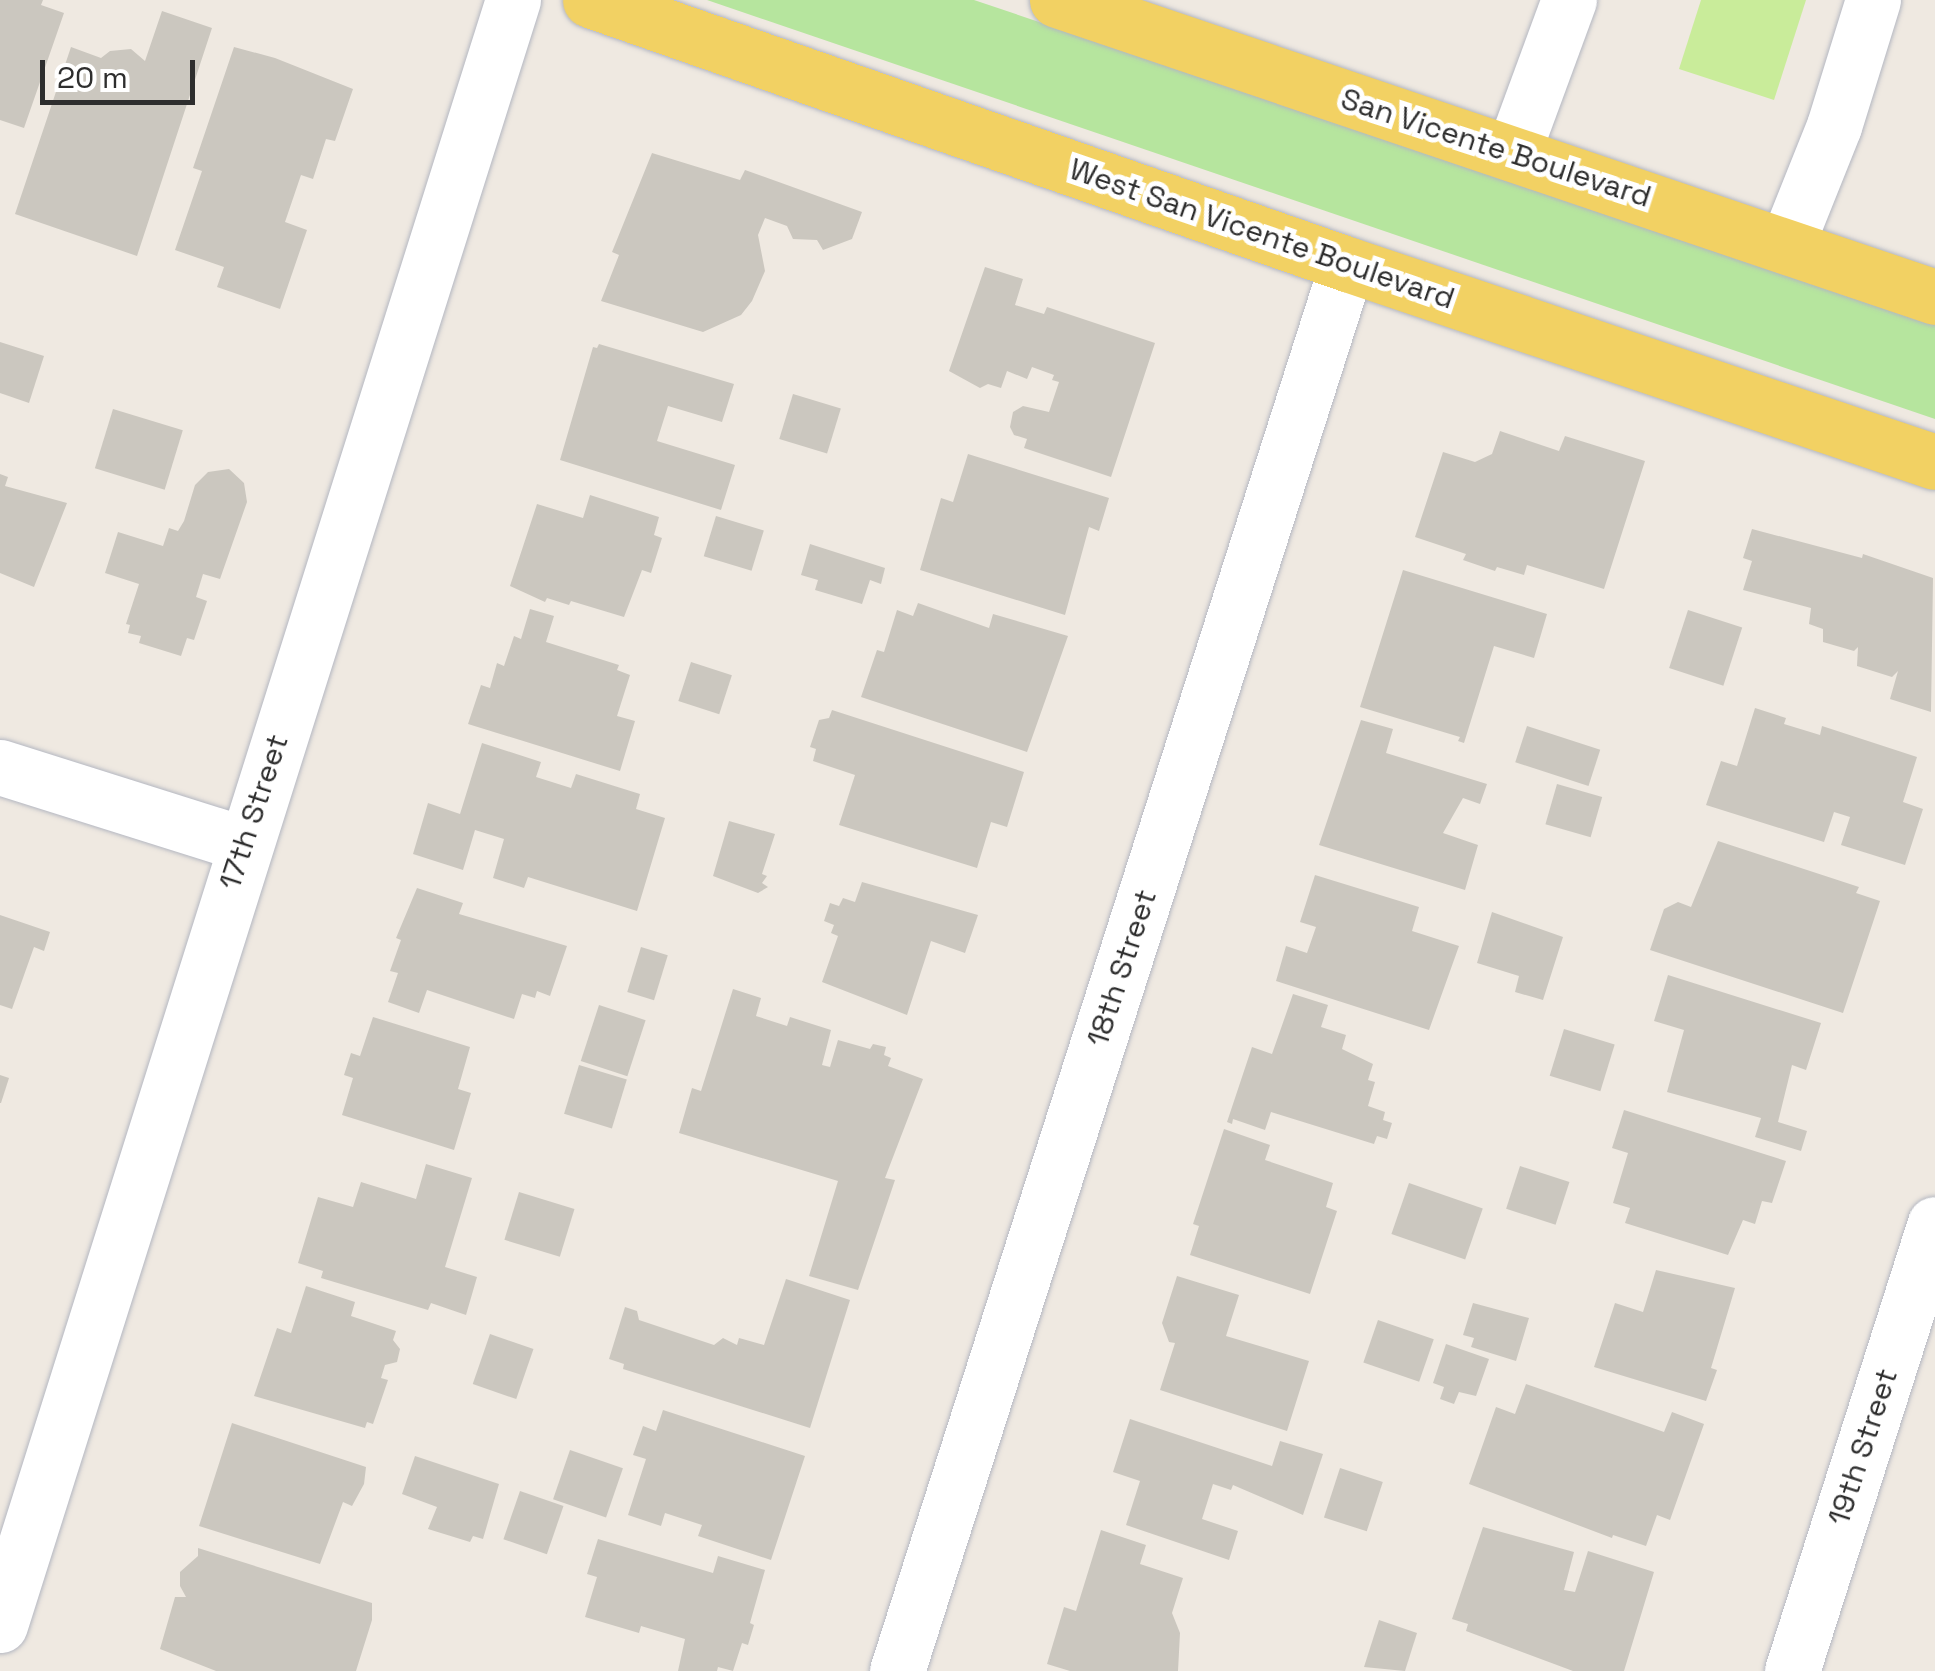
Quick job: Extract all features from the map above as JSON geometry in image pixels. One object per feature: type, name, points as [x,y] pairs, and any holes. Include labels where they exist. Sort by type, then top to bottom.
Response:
[{"type":"main road","name":"West San Vicente Boulevard","points":[[590,0],[1347,264],[1935,462]]},
{"type":"main road","name":"San Vicente Boulevard","points":[[1057,0],[1935,297]]},
{"type":"street","name":"17th Street","points":[[0,1625],[513,0]]},
{"type":"street","points":[[1513,152],[1570,0]]},
{"type":"street","points":[[1786,246],[1834,126],[1873,0]]},
{"type":"street","name":"18th Street","points":[[897,1671],[1347,264]]},
{"type":"street","points":[[0,767],[244,844]]},
{"type":"street","name":"19th Street","points":[[1792,1671],[1935,1224]]},
{"type":"green space","points":[[707,0],[974,0],[1935,324],[1935,419]]},
{"type":"green space","points":[[1701,0],[1806,0],[1774,100],[1679,69]]},
{"type":"building","points":[[0,0],[43,0],[41,5],[64,13],[24,128],[0,120]]},
{"type":"building","points":[[162,11],[212,28],[137,256],[15,214],[71,47],[101,58],[110,51],[131,49],[145,61]]},
{"type":"building","points":[[234,47],[275,58],[353,89],[335,141],[326,139],[313,179],[301,175],[285,222],[307,230],[280,309],[217,287],[224,267],[175,250],[202,171],[193,168]]},
{"type":"building","points":[[652,153],[740,180],[745,170],[862,212],[852,239],[823,250],[817,240],[793,239],[787,226],[765,218],[758,235],[765,271],[752,301],[741,315],[703,332],[601,301],[619,255],[612,252]]},
{"type":"building","points":[[985,267],[1023,279],[1015,305],[1044,314],[1047,307],[1155,343],[1111,477],[1024,448],[1027,439],[1014,435],[1010,427],[1013,412],[1023,406],[1049,412],[1059,382],[1052,380],[1054,375],[1032,367],[1027,379],[1007,371],[1001,388],[988,384],[980,388],[949,371]]},
{"type":"building","points":[[0,342],[44,356],[29,403],[0,393]]},
{"type":"building","points":[[599,344],[734,384],[722,422],[668,406],[657,441],[735,465],[721,510],[560,460],[593,347]]},
{"type":"building","points":[[793,394],[841,409],[827,454],[779,439]]},
{"type":"building","points":[[113,409],[183,430],[165,490],[95,468]]},
{"type":"building","points":[[1500,431],[1559,451],[1565,436],[1645,461],[1604,589],[1527,565],[1524,575],[1497,567],[1495,571],[1463,560],[1466,554],[1415,537],[1443,452],[1475,462],[1492,454]]},
{"type":"building","points":[[968,454],[1109,498],[1099,531],[1089,527],[1065,615],[920,570],[941,498],[953,502]]},
{"type":"building","points":[[229,469],[244,483],[247,502],[220,579],[203,574],[196,597],[207,601],[194,640],[187,638],[181,656],[139,643],[141,636],[128,633],[130,625],[126,624],[139,584],[105,573],[118,532],[163,546],[169,528],[178,531],[184,521],[195,485],[208,472]]},
{"type":"building","points":[[0,474],[8,477],[5,486],[67,503],[34,587],[0,573]]},
{"type":"building","points":[[590,495],[659,517],[654,535],[662,538],[651,573],[642,570],[624,617],[571,601],[569,605],[547,598],[545,602],[510,586],[537,504],[583,518]]},
{"type":"building","points":[[716,516],[764,531],[752,571],[704,556]]},
{"type":"building","points":[[1752,529],[1862,558],[1863,554],[1933,578],[1931,712],[1890,699],[1898,671],[1892,677],[1857,666],[1858,647],[1854,651],[1823,642],[1823,629],[1809,624],[1811,608],[1743,590],[1752,561],[1743,558]]},
{"type":"building","points":[[810,544],[885,568],[881,584],[870,580],[862,604],[815,590],[818,580],[801,575]]},
{"type":"building","points":[[1403,570],[1547,614],[1534,658],[1494,646],[1464,743],[1458,741],[1460,737],[1360,707]]},
{"type":"building","points":[[918,603],[989,628],[993,614],[1068,636],[1027,752],[861,697],[877,650],[884,652],[897,610],[913,616]]},
{"type":"building","points":[[530,609],[554,616],[546,642],[619,665],[617,670],[630,675],[617,716],[635,721],[620,771],[468,724],[481,685],[490,688],[497,663],[504,666],[514,636],[521,639]]},
{"type":"building","points":[[1688,610],[1742,628],[1723,686],[1669,668]]},
{"type":"building","points":[[691,662],[732,675],[719,714],[678,701]]},
{"type":"building","points":[[1755,708],[1786,718],[1784,724],[1820,735],[1822,726],[1917,757],[1903,802],[1923,809],[1905,865],[1841,845],[1850,817],[1834,812],[1824,842],[1706,805],[1721,761],[1737,766]]},
{"type":"building","points":[[832,710],[1024,772],[1007,827],[991,822],[977,868],[839,825],[855,775],[813,761],[816,749],[810,747],[819,720],[829,718]]},
{"type":"building","points":[[1361,720],[1393,729],[1386,753],[1487,784],[1480,804],[1463,798],[1443,833],[1478,845],[1465,890],[1319,845]]},
{"type":"building","points":[[1527,726],[1600,750],[1588,786],[1515,762]]},
{"type":"building","points":[[482,743],[541,762],[536,777],[571,788],[576,774],[640,794],[636,809],[665,818],[637,911],[528,877],[524,888],[493,878],[504,839],[475,830],[463,870],[413,854],[428,803],[460,814]]},
{"type":"building","points":[[1557,784],[1602,797],[1591,837],[1545,824]]},
{"type":"building","points":[[729,821],[775,834],[762,874],[767,876],[762,883],[768,887],[758,893],[713,876]]},
{"type":"building","points":[[1718,841],[1859,887],[1856,893],[1880,901],[1843,1013],[1650,950],[1664,909],[1678,902],[1691,907]]},
{"type":"building","points":[[1315,875],[1419,907],[1412,931],[1459,946],[1429,1030],[1276,981],[1286,946],[1307,953],[1316,927],[1300,922]]},
{"type":"building","points":[[862,882],[978,915],[965,953],[931,941],[907,1015],[822,982],[838,936],[831,933],[834,925],[824,921],[830,903],[839,906],[843,898],[855,902]]},
{"type":"building","points":[[417,888],[463,903],[459,914],[567,946],[550,996],[537,991],[535,998],[522,994],[514,1019],[427,990],[419,1013],[388,1002],[398,973],[390,971],[401,940],[396,938]]},
{"type":"building","points":[[1492,912],[1563,937],[1543,1000],[1515,992],[1519,976],[1477,963]]},
{"type":"building","points":[[0,915],[50,932],[44,951],[34,947],[12,1009],[0,1005]]},
{"type":"building","points":[[641,947],[668,955],[654,1000],[627,992]]},
{"type":"building","points":[[1668,975],[1821,1023],[1806,1070],[1792,1065],[1778,1122],[1807,1131],[1801,1151],[1755,1137],[1761,1118],[1667,1092],[1684,1030],[1654,1021]]},
{"type":"building","points":[[733,989],[761,998],[756,1016],[787,1026],[790,1017],[831,1030],[822,1065],[830,1067],[838,1040],[870,1049],[873,1044],[886,1047],[884,1055],[891,1058],[888,1066],[923,1079],[885,1178],[895,1180],[858,1290],[809,1276],[838,1181],[679,1133],[692,1088],[701,1091]]},
{"type":"building","points":[[1293,994],[1328,1005],[1321,1027],[1346,1035],[1342,1049],[1373,1064],[1368,1080],[1375,1082],[1368,1106],[1385,1112],[1383,1120],[1392,1123],[1387,1139],[1377,1136],[1374,1144],[1271,1112],[1265,1130],[1233,1119],[1232,1124],[1227,1122],[1252,1047],[1272,1054]]},
{"type":"building","points":[[599,1005],[646,1020],[627,1076],[581,1061]]},
{"type":"building","points":[[373,1017],[470,1047],[458,1089],[471,1093],[454,1150],[342,1115],[353,1078],[344,1075],[351,1053],[360,1056]]},
{"type":"building","points":[[1564,1029],[1615,1044],[1600,1091],[1550,1076]]},
{"type":"building","points":[[579,1065],[627,1080],[612,1128],[564,1114]]},
{"type":"building","points":[[0,1075],[9,1078],[1,1103],[0,1103]]},
{"type":"building","points":[[1624,1110],[1786,1161],[1772,1203],[1762,1201],[1755,1224],[1743,1220],[1728,1255],[1625,1223],[1630,1208],[1613,1203],[1628,1153],[1612,1148]]},
{"type":"building","points":[[1224,1129],[1270,1145],[1265,1160],[1333,1183],[1326,1207],[1337,1211],[1310,1294],[1190,1255],[1199,1226],[1193,1224]]},
{"type":"building","points":[[426,1164],[472,1178],[445,1267],[477,1277],[466,1315],[431,1303],[428,1310],[321,1278],[323,1271],[298,1263],[318,1197],[353,1207],[361,1182],[416,1199]]},
{"type":"building","points":[[1520,1166],[1569,1182],[1556,1225],[1506,1209]]},
{"type":"building","points":[[1409,1183],[1483,1208],[1465,1259],[1391,1234]]},
{"type":"building","points":[[519,1192],[574,1209],[560,1257],[504,1240]]},
{"type":"building","points":[[1656,1270],[1735,1288],[1711,1368],[1717,1370],[1706,1401],[1594,1367],[1615,1303],[1643,1312]]},
{"type":"building","points":[[1177,1276],[1239,1295],[1226,1336],[1309,1361],[1287,1431],[1160,1390],[1175,1343],[1169,1342],[1162,1323]]},
{"type":"building","points":[[786,1279],[850,1300],[810,1428],[623,1369],[624,1364],[609,1359],[625,1307],[637,1311],[639,1320],[714,1345],[723,1338],[737,1345],[739,1338],[764,1345]]},
{"type":"building","points":[[306,1286],[355,1302],[351,1316],[396,1331],[393,1340],[400,1349],[397,1362],[385,1365],[381,1378],[388,1380],[373,1424],[367,1422],[365,1428],[254,1396],[277,1328],[291,1333]]},
{"type":"building","points":[[1473,1303],[1529,1318],[1516,1361],[1471,1347],[1474,1338],[1463,1335]]},
{"type":"building","points":[[1378,1320],[1434,1339],[1419,1382],[1363,1363]]},
{"type":"building","points":[[490,1334],[533,1349],[516,1399],[473,1384]]},
{"type":"building","points":[[1446,1344],[1489,1359],[1476,1396],[1459,1392],[1454,1404],[1440,1399],[1444,1387],[1433,1383]]},
{"type":"building","points":[[1526,1384],[1664,1432],[1672,1412],[1704,1424],[1670,1520],[1657,1515],[1646,1546],[1613,1535],[1612,1538],[1469,1484],[1496,1407],[1515,1414]]},
{"type":"building","points":[[663,1410],[805,1456],[771,1560],[698,1536],[702,1525],[665,1513],[661,1526],[628,1515],[646,1459],[633,1455],[643,1426],[656,1431]]},
{"type":"building","points":[[1130,1419],[1272,1466],[1280,1441],[1323,1454],[1303,1515],[1233,1485],[1231,1490],[1213,1484],[1202,1519],[1238,1531],[1229,1560],[1126,1525],[1140,1481],[1113,1472]]},
{"type":"building","points":[[232,1423],[366,1467],[364,1484],[352,1506],[343,1502],[320,1564],[199,1526]]},
{"type":"building","points":[[570,1450],[623,1468],[606,1517],[553,1499]]},
{"type":"building","points":[[415,1456],[499,1484],[483,1539],[473,1536],[470,1542],[428,1529],[437,1507],[402,1494]]},
{"type":"building","points":[[1340,1468],[1383,1482],[1367,1531],[1324,1517]]},
{"type":"building","points":[[520,1491],[563,1506],[547,1554],[503,1539]]},
{"type":"building","points":[[1483,1527],[1574,1552],[1564,1590],[1575,1592],[1588,1551],[1654,1572],[1624,1671],[1573,1671],[1466,1631],[1468,1624],[1452,1619]]},
{"type":"building","points":[[1101,1530],[1146,1545],[1140,1564],[1183,1578],[1172,1613],[1180,1633],[1178,1671],[1070,1671],[1047,1664],[1064,1607],[1076,1611]]},
{"type":"building","points":[[598,1539],[713,1573],[718,1556],[765,1570],[748,1645],[742,1643],[733,1671],[718,1667],[717,1671],[678,1671],[685,1639],[641,1626],[639,1633],[585,1617],[597,1577],[587,1574]]},
{"type":"building","points":[[198,1548],[372,1603],[372,1620],[356,1671],[216,1671],[160,1649],[175,1597],[186,1597],[180,1586],[180,1572],[198,1556]]},
{"type":"building","points":[[1379,1620],[1417,1633],[1405,1671],[1364,1667]]}]
